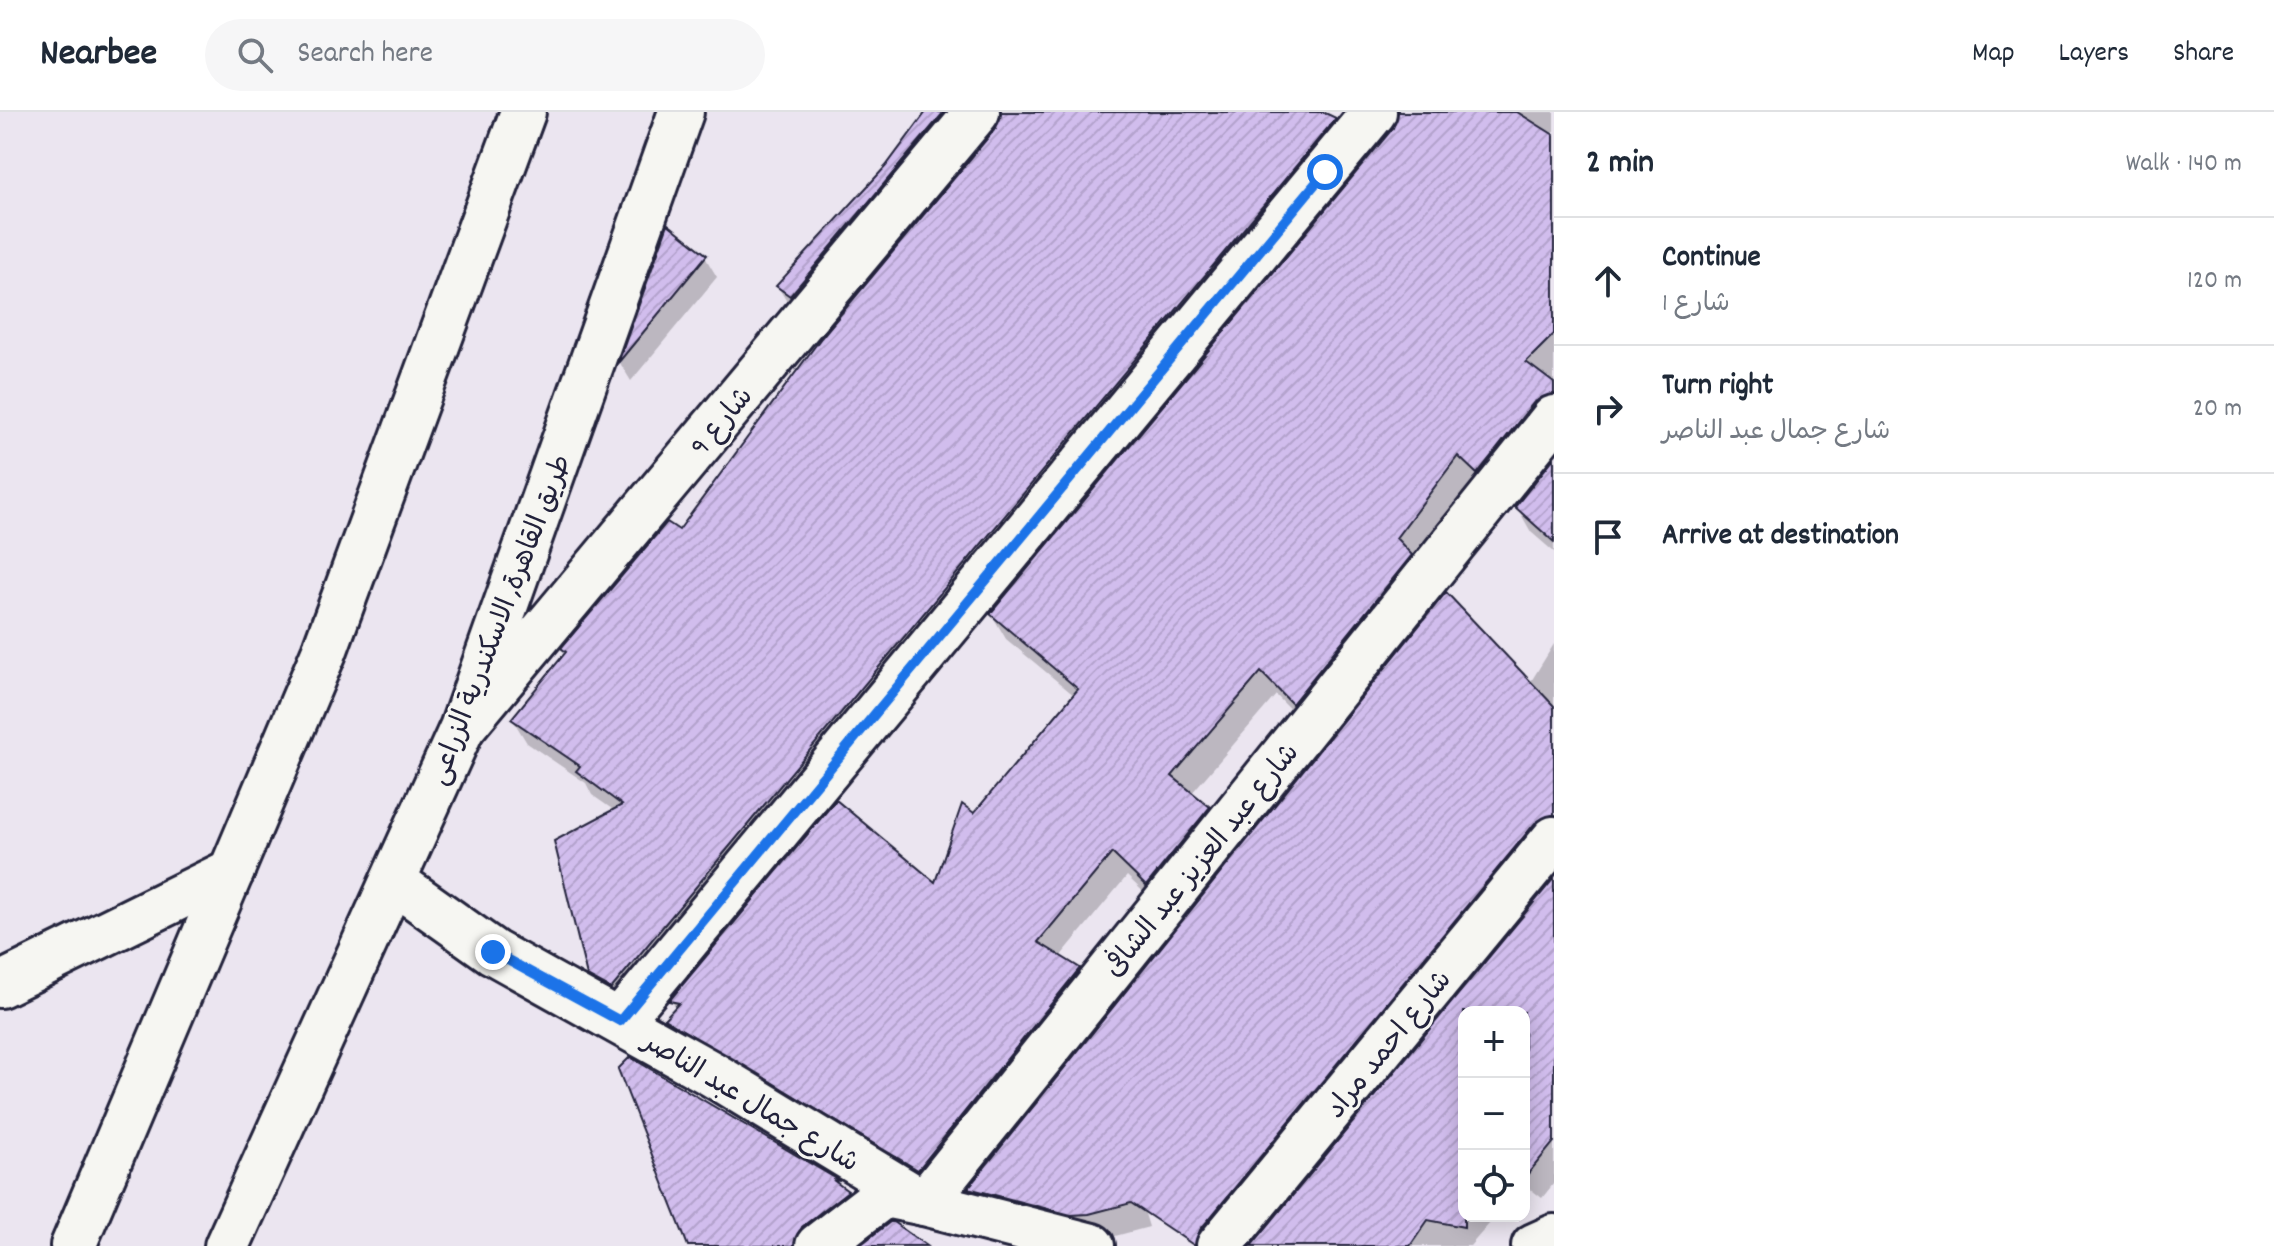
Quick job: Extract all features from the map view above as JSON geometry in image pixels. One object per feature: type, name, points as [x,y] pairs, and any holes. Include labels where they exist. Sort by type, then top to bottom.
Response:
[{"type":"main road","points":[[73,1246],[324,652],[523,112]]},
{"type":"main road","name":"طريق القاهرة, الاسكندرية الزراعى","points":[[227,1246],[462,728],[681,112]]},
{"type":"main road","name":"شارع 9","points":[[462,728],[977,112]]},
{"type":"main road","points":[[620,1021],[1374,112]]},
{"type":"main road","name":"شارع عبد العزيز عبد الشافى","points":[[924,1203],[1554,418]]},
{"type":"main road","name":"شارع احمد مراد","points":[[1219,1246],[1554,839]]},
{"type":"main road","points":[[0,985],[232,871]]},
{"type":"main road","name":"شارع جمال عبد الناصر","points":[[393,881],[493,952],[620,1021],[924,1203],[1092,1246]]},
{"type":"main road","points":[[818,1246],[884,1195],[924,1203]]},
{"type":"main road","points":[[1534,1246],[1554,1237]]},
{"type":"building","points":[[926,112],[944,112],[790,296],[776,286],[886,166]]},
{"type":"building","points":[[1001,112],[1323,112],[1336,118],[611,989],[587,976],[554,841],[622,805],[576,771],[580,766],[511,719],[566,652],[561,648],[667,522],[679,530],[821,338],[996,128]]},
{"type":"building","points":[[1398,112],[1517,112],[1554,135],[1554,334],[1526,362],[1554,383],[1554,394],[1534,402],[1477,474],[1458,456],[1396,538],[1412,555],[1292,704],[1261,672],[1172,776],[1210,807],[1146,886],[1112,853],[1038,942],[1080,968],[918,1170],[664,1019],[679,1003],[669,1001],[836,800],[935,882],[962,804],[974,813],[1078,689],[990,614],[1393,128]]},
{"type":"building","points":[[668,224],[707,255],[618,363]]},
{"type":"building","points":[[1554,458],[1554,542],[1515,507]]},
{"type":"building","points":[[1446,592],[1554,706],[1554,815],[1535,823],[1200,1230],[1195,1246],[1131,1203],[1089,1214],[1071,1215],[968,1188]]},
{"type":"building","points":[[1554,878],[1554,1142],[1530,1171],[1530,1006],[1458,1006],[1458,1222],[1464,1222],[1464,1227],[1428,1220],[1410,1246],[1251,1246]]},
{"type":"building","points":[[630,1057],[840,1181],[833,1180],[848,1191],[802,1227],[794,1246],[688,1246],[618,1069]]},
{"type":"building","points":[[893,1222],[927,1246],[859,1246]]},
{"type":"route","points":[[493,952],[620,1021],[1325,172]]}]
